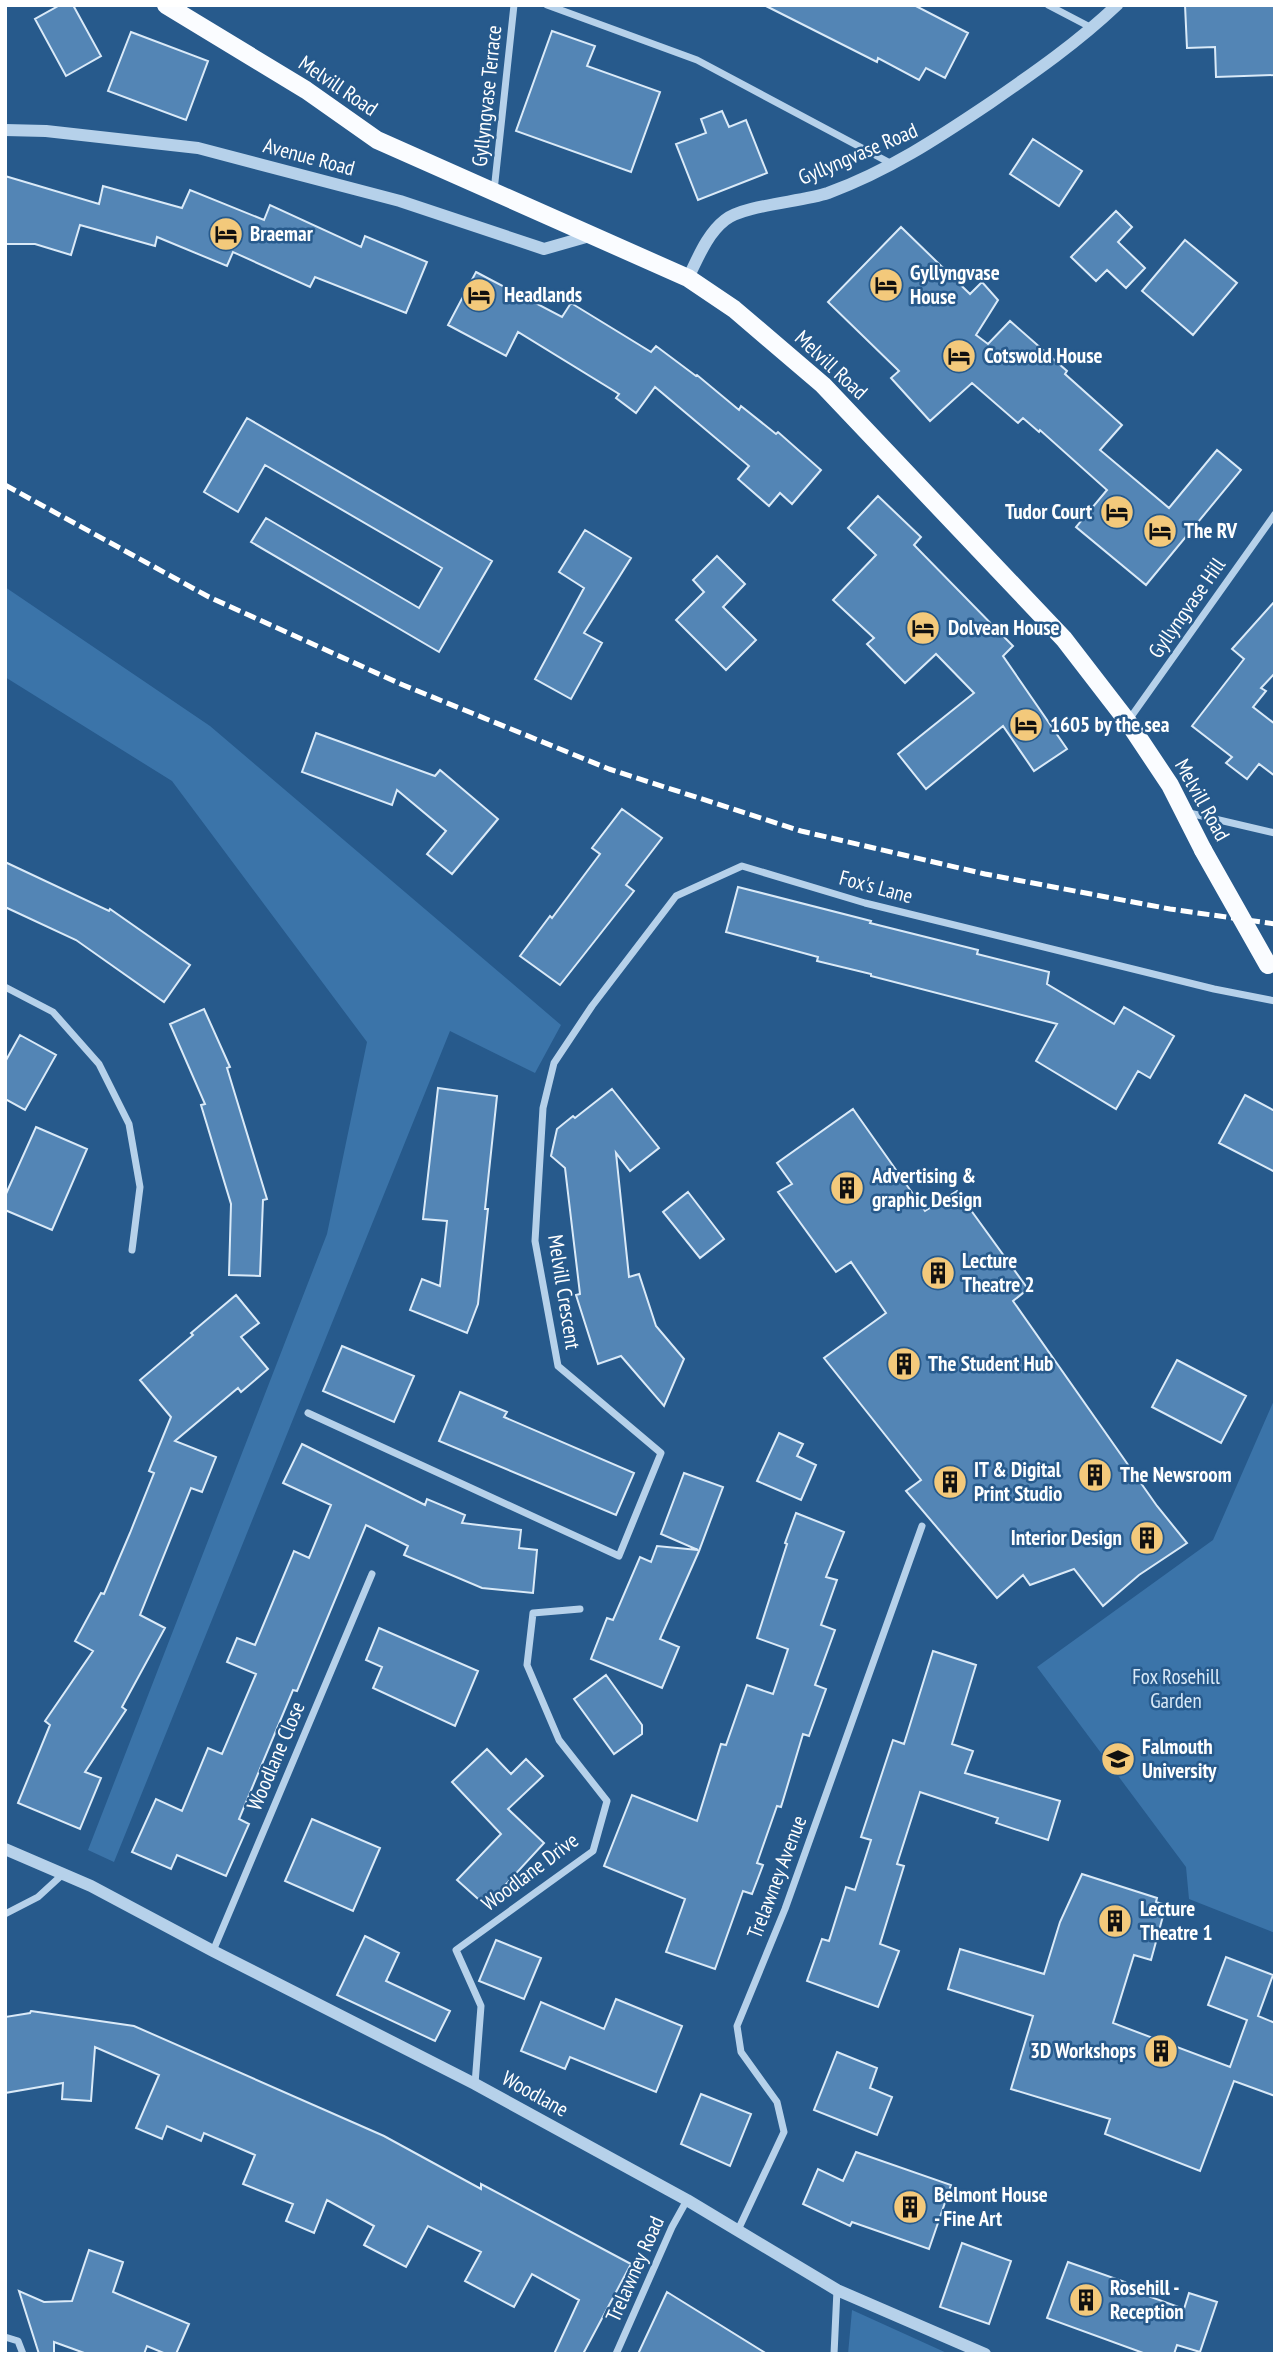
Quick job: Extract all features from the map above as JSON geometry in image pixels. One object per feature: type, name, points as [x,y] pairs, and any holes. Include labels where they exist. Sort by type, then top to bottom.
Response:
[{"type":"main road","name":"Melvill Road","points":[[166,5],[306,90],[377,139],[688,278],[734,309],[823,385],[1064,639],[1128,722],[1185,812],[1203,850],[1271,970]]},
{"type":"street","name":"Gyllyngvase Terrace","points":[[494,191],[514,5]]},
{"type":"street","points":[[547,5],[697,60],[893,164]]},
{"type":"street","points":[[1048,5],[1093,28]]},
{"type":"street","name":"Gyllyngvase Road","points":[[688,278],[709,237],[726,219],[754,208],[786,204],[827,193],[893,164],[943,135],[1047,64],[1093,28],[1117,5]]},
{"type":"street","name":"Avenue Road","points":[[5,130],[46,131],[198,148],[401,201],[544,249],[594,234]]},
{"type":"street","name":"Gyllyngvase Hill","points":[[1128,722],[1275,514]]},
{"type":"street","points":[[1185,812],[1275,833]]},
{"type":"street","name":"Fox's Lane","points":[[554,1063],[592,1006],[676,896],[742,866],[865,903],[1214,989],[1275,1001]]},
{"type":"street","points":[[5,987],[53,1012],[99,1064],[129,1124],[140,1187],[132,1250]]},
{"type":"street","name":"Melvill Crescent","points":[[308,1413],[619,1556],[661,1453],[558,1366],[535,1241],[543,1108],[554,1063]]},
{"type":"street","name":"Trelawney Avenue","points":[[738,2230],[784,2132],[777,2102],[741,2052],[737,2026],[785,1909],[922,1526]]},
{"type":"street","name":"Woodlane Close","points":[[213,1951],[372,1574]]},
{"type":"street","name":"Woodlane Drive","points":[[475,2084],[481,2006],[456,1950],[593,1851],[607,1801],[559,1740],[527,1665],[533,1613],[580,1609]]},
{"type":"street","name":"Woodlane","points":[[5,1849],[92,1886],[213,1951],[475,2084],[687,2200],[837,2290],[985,2354]]},
{"type":"street","points":[[5,1914],[38,1896],[63,1874]]},
{"type":"street","name":"Trelawney Road","points":[[616,2354],[672,2227],[687,2200]]},
{"type":"street","points":[[834,2354],[837,2290]]},
{"type":"street","points":[[5,2337],[18,2341],[23,2354]]},
{"type":"green space","points":[[5,587],[210,726],[561,1025],[535,1073],[450,1031],[114,1862],[88,1850],[327,1234],[367,1042],[172,781],[5,677]]},
{"type":"green space","name":"Fox Rosehill Garden","points":[[1275,1398],[1275,1933],[1189,1899],[1186,1867],[1037,1667],[1213,1540]]},
{"type":"green space","points":[[852,2310],[949,2354],[848,2354]]},
{"type":"building","points":[[60,5],[73,5],[101,56],[66,76],[35,19]]},
{"type":"building","points":[[764,5],[914,5],[968,33],[945,78],[926,68],[919,80]]},
{"type":"building","points":[[1185,5],[1275,5],[1275,75],[1216,77],[1215,47],[1187,48]]},
{"type":"building","points":[[552,31],[595,46],[587,66],[660,92],[631,172],[516,131]]},
{"type":"building","points":[[131,32],[208,61],[186,120],[108,91]]},
{"type":"building","points":[[722,111],[729,127],[746,120],[767,173],[698,200],[676,144],[706,133],[701,119]]},
{"type":"building","points":[[1033,139],[1082,171],[1059,206],[1010,174]]},
{"type":"building","points":[[5,176],[99,204],[103,186],[182,208],[190,190],[264,220],[270,205],[361,247],[365,236],[427,262],[406,313],[315,277],[310,287],[233,252],[227,266],[157,237],[155,246],[80,225],[71,255],[35,244],[5,244]]},
{"type":"building","points":[[1116,211],[1132,227],[1118,242],[1145,268],[1126,288],[1107,270],[1096,281],[1071,257]]},
{"type":"building","points":[[901,227],[970,294],[982,282],[998,300],[976,335],[988,344],[1010,321],[1067,371],[1065,374],[1122,425],[1100,450],[1169,508],[1217,450],[1241,470],[1146,585],[1076,527],[1107,490],[1040,430],[1039,432],[1023,418],[1018,423],[972,383],[930,421],[891,378],[899,371],[828,302]]},
{"type":"building","points":[[1185,240],[1237,283],[1193,335],[1142,291]]},
{"type":"building","points":[[476,272],[562,317],[571,303],[651,352],[656,346],[739,410],[741,406],[776,434],[778,432],[821,470],[792,504],[780,493],[769,506],[738,479],[749,466],[655,387],[636,413],[616,398],[619,394],[518,332],[506,356],[448,325]]},
{"type":"building","points":[[247,418],[492,561],[439,652],[251,542],[266,518],[419,608],[442,568],[265,465],[238,512],[204,492]]},
{"type":"building","points":[[878,496],[921,537],[914,545],[1013,646],[1003,656],[1067,749],[1034,771],[1003,726],[926,789],[898,754],[974,693],[936,654],[905,683],[867,644],[874,638],[833,600],[876,555],[848,528]]},
{"type":"building","points":[[585,530],[631,558],[584,633],[602,643],[571,699],[535,679],[584,588],[559,572]]},
{"type":"building","points":[[717,556],[745,584],[723,607],[756,640],[726,670],[676,620],[704,592],[693,580]]},
{"type":"building","points":[[1275,601],[1275,673],[1261,688],[1266,691],[1253,707],[1275,724],[1275,776],[1259,764],[1247,779],[1226,763],[1232,757],[1192,726],[1244,659],[1232,649]]},
{"type":"building","points":[[316,733],[435,776],[440,770],[498,819],[452,874],[427,854],[446,831],[397,790],[392,805],[302,772]]},
{"type":"building","points":[[622,809],[662,838],[626,885],[634,891],[560,985],[520,956],[600,854],[592,848]]},
{"type":"building","points":[[5,862],[109,911],[110,909],[190,965],[164,1002],[76,940],[5,907]]},
{"type":"building","points":[[738,887],[978,950],[977,954],[1049,972],[1047,984],[1114,1024],[1124,1007],[1174,1036],[1150,1078],[1138,1071],[1116,1109],[1036,1061],[1057,1024],[817,961],[818,957],[726,932]]},
{"type":"building","points":[[204,1009],[230,1067],[227,1068],[267,1199],[263,1200],[260,1276],[229,1275],[231,1204],[201,1105],[205,1104],[170,1024]]},
{"type":"building","points":[[20,1035],[56,1055],[25,1110],[5,1099],[5,1062]]},
{"type":"building","points":[[438,1088],[497,1096],[478,1304],[467,1333],[410,1310],[422,1279],[440,1286],[447,1221],[423,1219]]},
{"type":"building","points":[[612,1089],[659,1148],[630,1171],[616,1153],[629,1277],[639,1274],[656,1326],[684,1359],[664,1406],[621,1356],[598,1364],[576,1295],[580,1294],[565,1168],[551,1156],[557,1129]]},
{"type":"building","points":[[1245,1095],[1275,1111],[1275,1172],[1219,1143]]},
{"type":"building","points":[[853,1109],[925,1211],[957,1191],[1028,1289],[1013,1301],[1157,1506],[1187,1543],[1139,1575],[1103,1606],[1074,1569],[1030,1585],[1023,1575],[997,1598],[906,1491],[921,1480],[824,1358],[886,1313],[851,1262],[836,1272],[778,1192],[792,1184],[777,1163]]},
{"type":"building","points":[[36,1127],[87,1149],[52,1230],[5,1210],[5,1196]]},
{"type":"building","points":[[688,1192],[724,1239],[700,1258],[663,1212]]},
{"type":"building","points":[[236,1295],[259,1323],[241,1337],[268,1369],[241,1392],[238,1388],[175,1441],[216,1457],[202,1492],[191,1488],[140,1615],[165,1628],[122,1707],[126,1710],[85,1772],[101,1778],[80,1829],[18,1803],[50,1725],[45,1721],[93,1651],[75,1641],[101,1593],[104,1594],[154,1473],[149,1471],[171,1417],[140,1380]]},
{"type":"building","points":[[342,1346],[414,1376],[394,1422],[323,1391]]},
{"type":"building","points":[[1177,1360],[1246,1396],[1221,1443],[1152,1407]]},
{"type":"building","points":[[460,1392],[507,1412],[504,1417],[634,1473],[616,1515],[439,1441]]},
{"type":"building","points":[[779,1433],[803,1444],[797,1456],[816,1465],[801,1500],[757,1481]]},
{"type":"building","points":[[302,1444],[425,1505],[427,1499],[465,1515],[462,1523],[521,1530],[519,1548],[537,1550],[533,1593],[482,1588],[404,1555],[408,1546],[366,1525],[297,1691],[293,1690],[239,1819],[249,1824],[226,1876],[177,1855],[171,1869],[132,1852],[156,1799],[182,1811],[208,1748],[222,1754],[256,1674],[227,1662],[237,1638],[255,1645],[294,1551],[309,1558],[331,1505],[283,1483]]},
{"type":"building","points":[[684,1473],[723,1487],[699,1551],[660,1639],[679,1647],[662,1688],[591,1659],[607,1618],[613,1620],[640,1557],[651,1562],[657,1546],[698,1550],[661,1534]]},
{"type":"building","points":[[796,1513],[844,1532],[826,1577],[837,1580],[821,1625],[835,1630],[815,1685],[826,1689],[809,1736],[803,1734],[781,1807],[777,1806],[757,1863],[763,1865],[752,1894],[743,1891],[715,1969],[666,1952],[685,1899],[604,1866],[632,1795],[697,1821],[721,1744],[726,1745],[747,1685],[773,1694],[788,1649],[757,1638]]},
{"type":"building","points":[[379,1628],[478,1671],[455,1726],[373,1688],[382,1667],[366,1660]]},
{"type":"building","points":[[933,1651],[976,1665],[952,1744],[973,1751],[965,1773],[1060,1801],[1048,1840],[996,1823],[998,1818],[920,1792],[897,1864],[904,1866],[880,1944],[899,1951],[878,2007],[807,1981],[822,1939],[829,1941],[846,1887],[855,1890],[871,1840],[861,1837],[893,1740],[904,1744]]},
{"type":"building","points":[[606,1675],[642,1725],[642,1734],[614,1754],[574,1699]]},
{"type":"building","points":[[487,1749],[511,1774],[526,1759],[543,1776],[508,1809],[544,1843],[486,1906],[457,1880],[501,1834],[452,1782]]},
{"type":"building","points":[[312,1819],[380,1848],[353,1911],[285,1881]]},
{"type":"building","points":[[1082,1874],[1157,1898],[1156,1902],[1166,1905],[1151,1960],[1134,1955],[1113,2023],[1230,2067],[1247,2020],[1208,2005],[1226,1957],[1273,1975],[1258,2016],[1275,2023],[1275,2096],[1234,2081],[1200,2171],[1105,2134],[1110,2119],[1011,2089],[1033,2016],[948,1989],[960,1949],[1044,1974],[1060,1922]]},
{"type":"building","points":[[365,1936],[399,1953],[386,1981],[450,2011],[435,2041],[337,1995]]},
{"type":"building","points":[[496,1940],[541,1958],[524,1999],[479,1981]]},
{"type":"building","points":[[616,1999],[682,2026],[656,2092],[570,2057],[565,2069],[521,2051],[541,2002],[604,2029]]},
{"type":"building","points":[[31,2011],[134,2026],[384,2136],[481,2189],[481,2184],[631,2264],[583,2354],[554,2354],[579,2300],[532,2274],[514,2307],[465,2281],[481,2252],[428,2226],[406,2267],[364,2245],[374,2226],[327,2200],[314,2233],[286,2221],[293,2204],[243,2184],[255,2155],[204,2133],[201,2141],[167,2126],[162,2139],[136,2128],[159,2075],[95,2047],[91,2101],[62,2099],[63,2083],[5,2093],[5,2017]]},
{"type":"building","points":[[837,2052],[877,2068],[870,2088],[892,2097],[877,2135],[814,2110]]},
{"type":"building","points":[[701,2094],[751,2114],[730,2166],[681,2144]]},
{"type":"building","points":[[856,2152],[951,2185],[929,2249],[852,2222],[850,2226],[803,2204],[818,2169],[843,2181]]},
{"type":"building","points":[[962,2243],[1011,2261],[989,2324],[940,2307]]},
{"type":"building","points":[[89,2250],[123,2262],[113,2292],[189,2324],[176,2354],[166,2354],[147,2346],[144,2354],[87,2354],[54,2342],[54,2354],[39,2354],[19,2291],[44,2302],[72,2301]]},
{"type":"building","points":[[1068,2262],[1125,2282],[1123,2287],[1184,2309],[1189,2293],[1217,2302],[1200,2352],[1177,2345],[1174,2354],[1146,2354],[1047,2318]]},
{"type":"building","points":[[667,2292],[767,2354],[638,2354]]},
{"type":"railway","points":[[5,485],[209,597],[403,685],[609,769],[801,831],[985,874],[1170,909],[1275,924]]},
{"type":"place","name":"Braemar","points":[[226,234]]},
{"type":"place","name":"Gyllyngvase House","points":[[886,285]]},
{"type":"place","name":"Headlands","points":[[479,295]]},
{"type":"place","name":"Cotswold House","points":[[959,356]]},
{"type":"place","name":"Tudor Court","points":[[1117,512]]},
{"type":"place","name":"The RV","points":[[1160,531]]},
{"type":"place","name":"Dolvean House","points":[[923,628]]},
{"type":"place","name":"1605 by the sea","points":[[1026,725]]},
{"type":"place","name":"Advertising & graphic Design","points":[[847,1188]]},
{"type":"place","name":"Lecture Theatre 2","points":[[938,1273]]},
{"type":"place","name":"The Student Hub","points":[[904,1364]]},
{"type":"place","name":"The Newsroom","points":[[1095,1475]]},
{"type":"place","name":"IT & Digital Print Studio","points":[[950,1482]]},
{"type":"place","name":"Interior Design","points":[[1147,1538]]},
{"type":"place","name":"Falmouth University","points":[[1118,1759]]},
{"type":"place","name":"Lecture Theatre 1","points":[[1115,1921]]},
{"type":"place","name":"3D Workshops","points":[[1161,2051]]},
{"type":"place","name":"Belmont House - Fine Art","points":[[910,2207]]},
{"type":"place","name":"Rosehill - Reception","points":[[1086,2300]]}]
